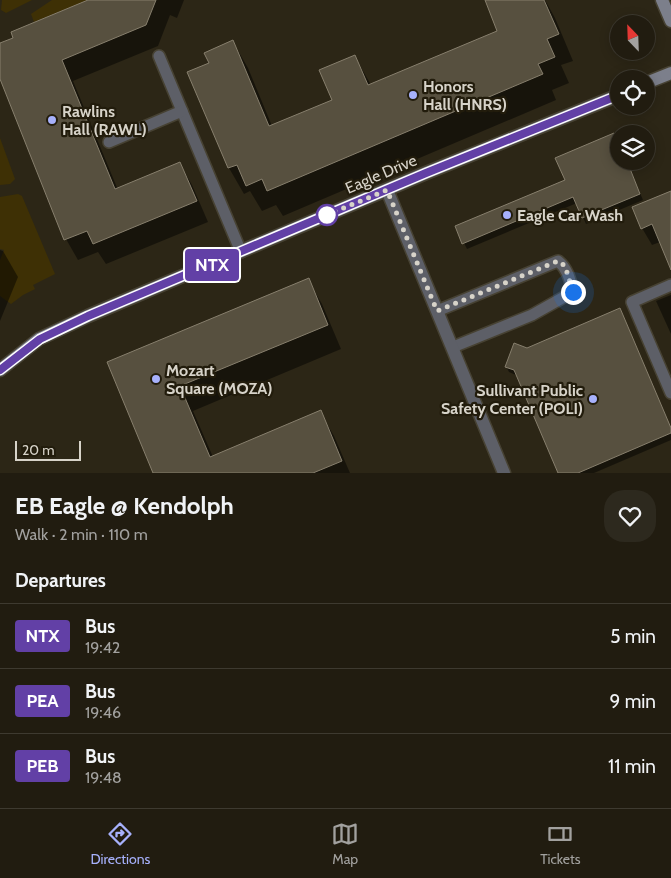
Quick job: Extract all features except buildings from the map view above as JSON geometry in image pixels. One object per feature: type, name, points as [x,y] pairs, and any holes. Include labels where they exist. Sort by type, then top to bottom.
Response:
[{"type":"street","points":[[662,0],[671,21]]},
{"type":"street","points":[[655,79],[671,73]]},
{"type":"street","name":"Eagle Drive","points":[[0,370],[40,339],[387,190],[610,98]]},
{"type":"street","points":[[387,190],[504,473]]},
{"type":"lane","points":[[159,56],[241,252]]},
{"type":"lane","points":[[109,142],[182,111]]},
{"type":"lane","points":[[437,311],[558,261],[565,266],[573,292],[532,315],[452,348]]},
{"type":"lane","points":[[671,285],[632,302],[671,394]]},
{"type":"shaded area","points":[[2,0],[32,0],[6,13],[1,10]]},
{"type":"shaded area","points":[[52,0],[88,0],[34,22],[31,14]]},
{"type":"shaded area","points":[[0,138],[15,179],[10,184],[0,185]]},
{"type":"shaded area","points":[[18,194],[22,196],[55,274],[33,285],[35,289],[11,304],[0,296],[0,260],[4,250],[0,249],[0,197]]},
{"type":"bus line","name":"NTX","points":[[0,370],[40,339],[88,316],[426,173],[610,99]]},
{"type":"place","name":"Honors Hall (HNRS)","points":[[413,95]]},
{"type":"place","name":"Rawlins Hall (RAWL)","points":[[52,120]]},
{"type":"place","name":"Eagle Car Wash","points":[[507,215]]},
{"type":"place","name":"Mozart Square (MOZA)","points":[[156,379]]},
{"type":"place","name":"Sullivant Public Safety Center (POLI)","points":[[593,399]]},
{"type":"route","points":[[327,215],[387,190],[437,311],[558,261],[565,266],[573,292]]}]
